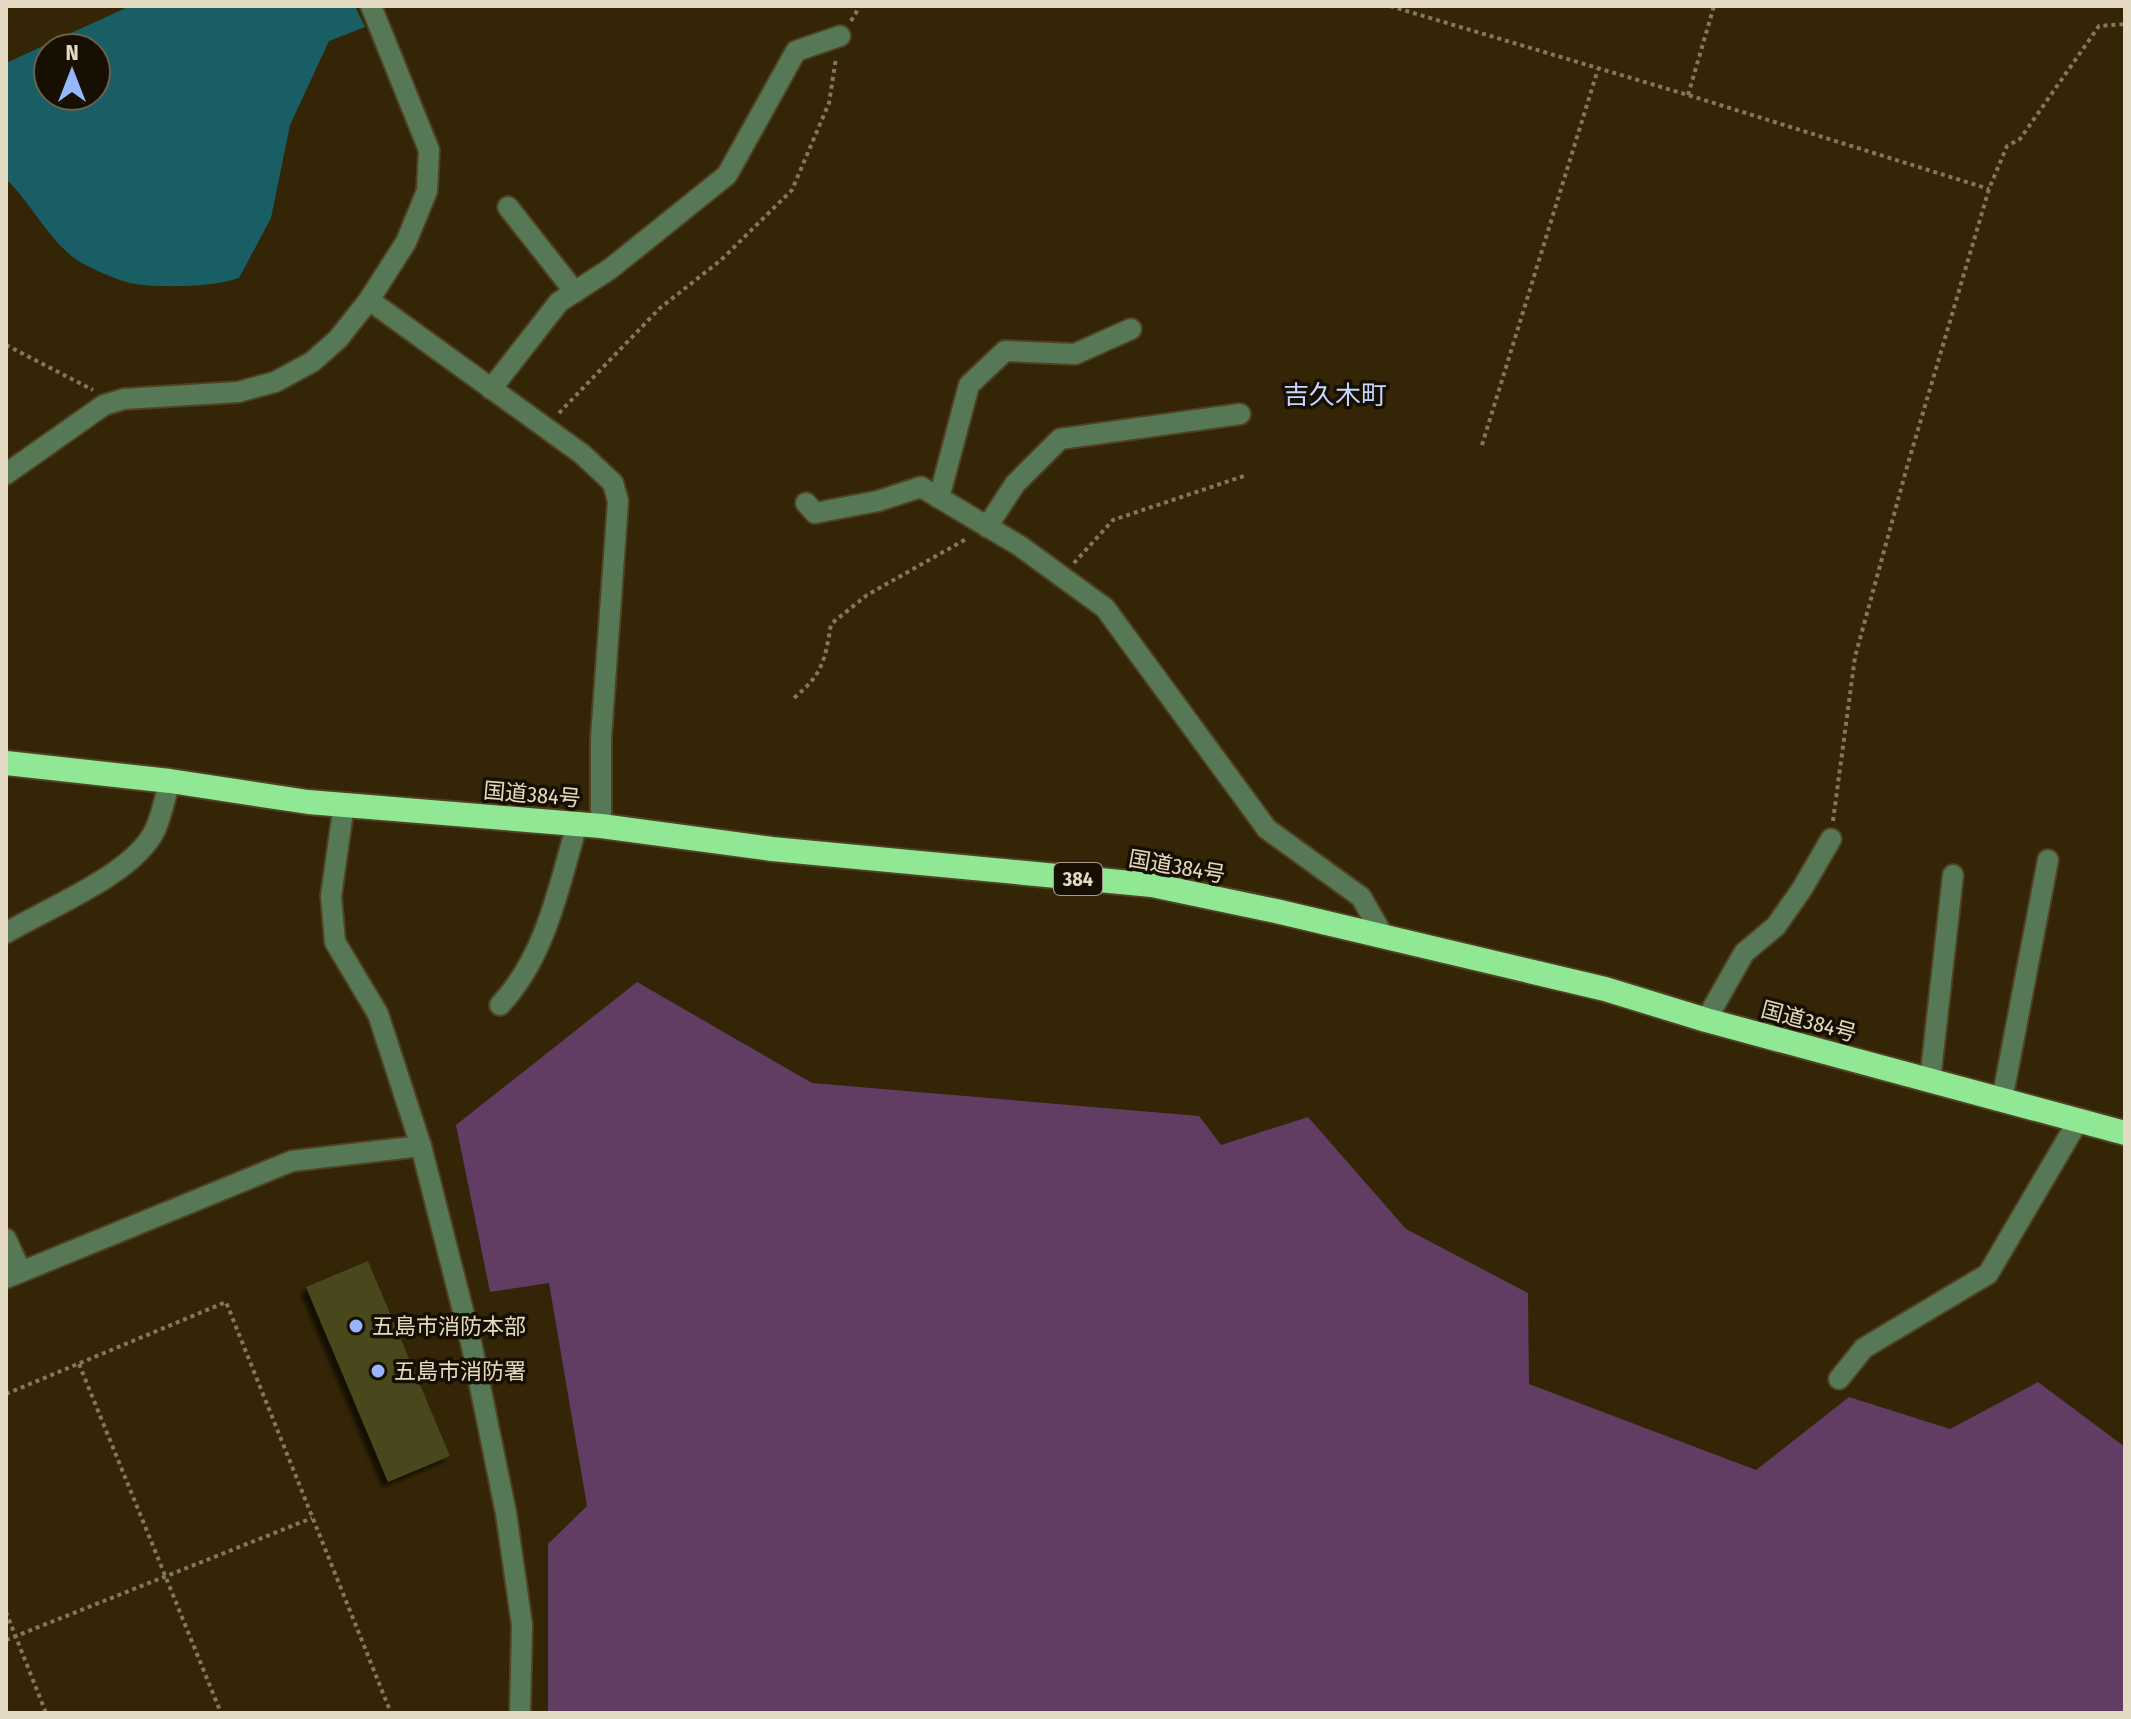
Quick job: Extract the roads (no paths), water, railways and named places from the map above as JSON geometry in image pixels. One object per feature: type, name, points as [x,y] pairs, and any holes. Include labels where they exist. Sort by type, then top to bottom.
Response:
[{"type":"highway","name":"国道384号","points":[[6,763],[170,781],[308,802],[589,825],[772,849],[1152,885],[1605,989],[1706,1020],[2125,1133]]},
{"type":"street","points":[[6,474],[104,405],[238,392],[275,382],[312,362],[338,339],[369,300],[406,242],[427,191],[429,150],[371,6]]},
{"type":"street","points":[[491,389],[559,302],[610,269],[727,175],[796,51],[840,36]]},
{"type":"street","points":[[508,207],[575,292]]},
{"type":"street","points":[[369,300],[582,454],[613,483],[618,501],[601,738],[589,825],[543,937],[512,992],[500,1005]]},
{"type":"street","points":[[939,498],[969,385],[1005,351],[1075,354],[1131,329]]},
{"type":"street","points":[[987,527],[1015,484],[1060,439],[1240,414]]},
{"type":"street","points":[[806,503],[815,513],[878,501],[921,487],[1020,546],[1105,608],[1267,829],[1361,897],[1384,937]]},
{"type":"street","points":[[6,933],[117,870],[141,850],[155,829],[170,781]]},
{"type":"street","points":[[344,804],[331,896],[335,942],[378,1014],[421,1146],[471,1342],[506,1513],[522,1625],[520,1713]]},
{"type":"street","points":[[1706,1020],[1744,953],[1776,926],[1831,839]]},
{"type":"street","points":[[2002,1100],[2048,860]]},
{"type":"street","points":[[1930,1081],[1953,875]]},
{"type":"street","points":[[1839,1379],[1864,1348],[1988,1274],[2078,1121]]},
{"type":"street","points":[[6,1239],[14,1275],[292,1161],[421,1146]]},
{"type":"water","points":[[130,6],[355,6],[365,27],[329,41],[290,125],[271,218],[239,278],[202,285],[161,286],[136,284],[104,274],[64,249],[6,179],[6,63],[32,51],[32,112],[112,112],[112,32],[73,32]]},
{"type":"place","name":"五島市消防本部","points":[[356,1326]]},
{"type":"place","name":"五島市消防署","points":[[378,1371]]},
{"type":"district","name":"吉久木町","points":[[1335,395]]}]
